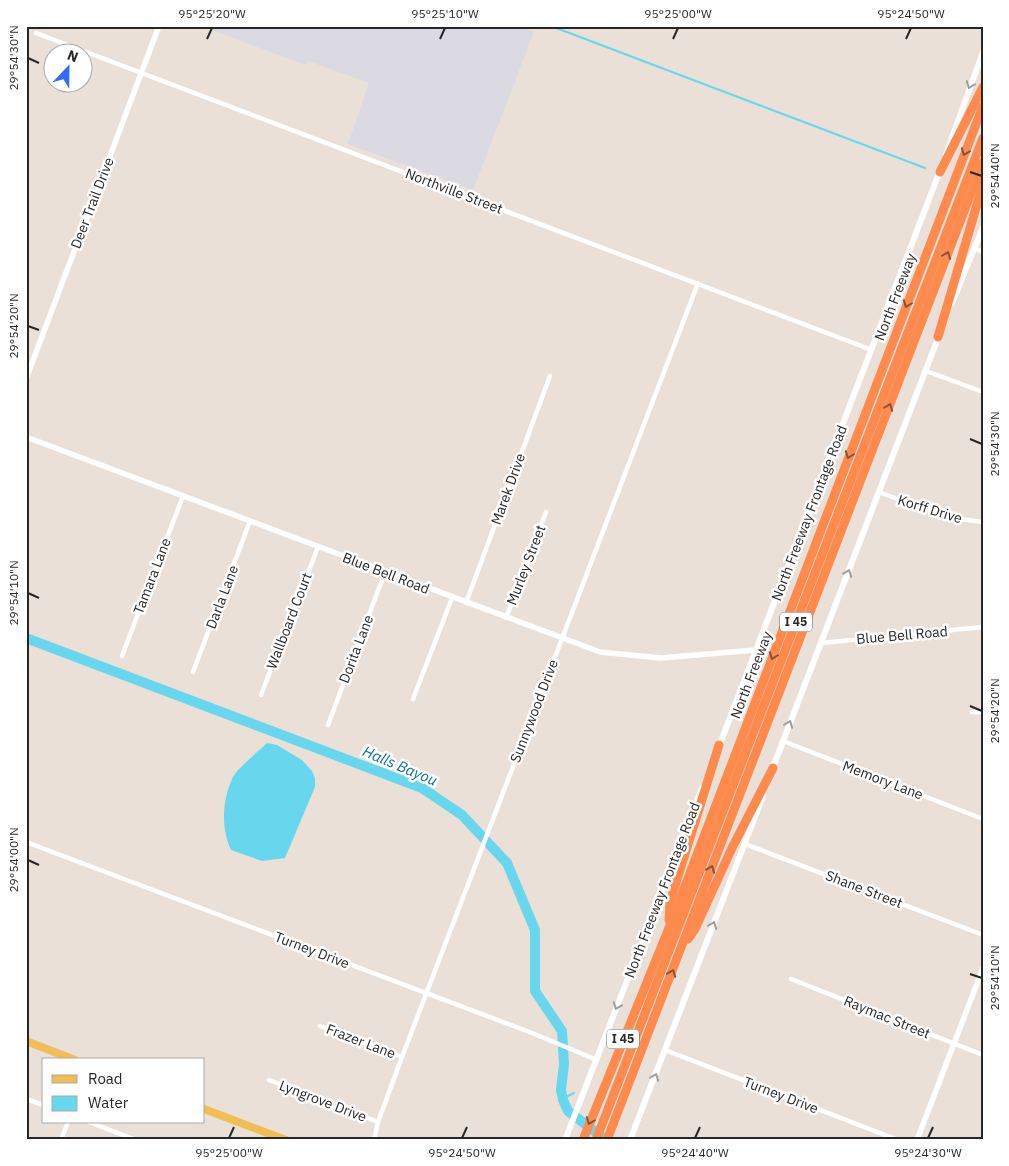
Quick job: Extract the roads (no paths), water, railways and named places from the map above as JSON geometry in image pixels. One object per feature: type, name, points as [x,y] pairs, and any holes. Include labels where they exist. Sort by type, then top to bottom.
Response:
[{"type":"highway","points":[[940,172],[983,87]]},
{"type":"highway","name":"North Freeway","points":[[583,1140],[669,928],[983,106]]},
{"type":"highway","name":"North Freeway","points":[[596,1140],[983,138]]},
{"type":"highway","name":"I 45","points":[[607,1140],[983,162]]},
{"type":"highway","points":[[938,337],[983,184]]},
{"type":"highway","points":[[669,928],[670,902],[719,745]]},
{"type":"highway","points":[[682,947],[695,929],[732,848],[773,768]]},
{"type":"main road","name":"North Freeway Frontage Road","points":[[566,1138],[872,350],[940,172],[957,117],[983,52]]},
{"type":"main road","points":[[630,1140],[938,337],[983,227]]},
{"type":"main road","points":[[26,1041],[70,1058]]},
{"type":"main road","points":[[205,1109],[286,1140]]},
{"type":"street","name":"Deer Trail Drive","points":[[26,379],[159,26]]},
{"type":"street","name":"Northville Street","points":[[36,33],[872,350]]},
{"type":"street","points":[[974,248],[983,252]]},
{"type":"street","name":"Sunnywood Drive","points":[[374,1140],[378,1122],[402,1057],[698,283]]},
{"type":"street","points":[[926,371],[983,392]]},
{"type":"street","name":"Marek Drive","points":[[466,603],[550,376]]},
{"type":"street","name":"Blue Bell Road","points":[[26,437],[600,652],[661,658],[755,650]]},
{"type":"street","name":"Korff Drive","points":[[879,492],[942,516],[983,522]]},
{"type":"street","name":"Tamara Lane","points":[[122,656],[183,496]]},
{"type":"street","name":"Murley Street","points":[[506,618],[546,512]]},
{"type":"street","name":"Darla Lane","points":[[193,672],[250,521]]},
{"type":"street","name":"Wallboard Court","points":[[261,695],[318,547]]},
{"type":"street","name":"Dorita Lane","points":[[328,725],[385,572]]},
{"type":"street","points":[[413,700],[452,598]]},
{"type":"street","name":"Blue Bell Road","points":[[821,643],[983,627]]},
{"type":"street","points":[[972,712],[983,712]]},
{"type":"street","name":"Memory Lane","points":[[782,741],[983,819]]},
{"type":"street","name":"Turney Drive","points":[[26,842],[597,1060]]},
{"type":"street","name":"Shane Street","points":[[745,844],[983,935]]},
{"type":"street","points":[[917,1140],[983,968]]},
{"type":"street","name":"Raymac Street","points":[[791,979],[983,1054]]},
{"type":"street","name":"Frazer Lane","points":[[320,1026],[402,1057]]},
{"type":"street","name":"Turney Drive","points":[[665,1050],[898,1140]]},
{"type":"street","name":"Lyngrove Drive","points":[[269,1080],[378,1122]]},
{"type":"street","points":[[26,1099],[42,1104]]},
{"type":"street","points":[[61,1140],[67,1124]]},
{"type":"street","points":[[94,1124],[136,1140]]},
{"type":"water","points":[[267,743],[277,745],[302,760],[312,771],[315,778],[315,787],[285,858],[262,861],[231,850],[224,824],[224,815],[226,796],[232,779],[243,765]]},
{"type":"waterway","points":[[551,26],[925,168]]},
{"type":"waterway","name":"Halls Bayou","points":[[26,638],[422,788],[462,815],[507,863],[535,930],[535,991],[562,1031],[564,1064],[561,1090],[563,1100],[568,1111],[606,1140]]},
{"type":"waterway","points":[[562,1099],[574,1093]]}]
